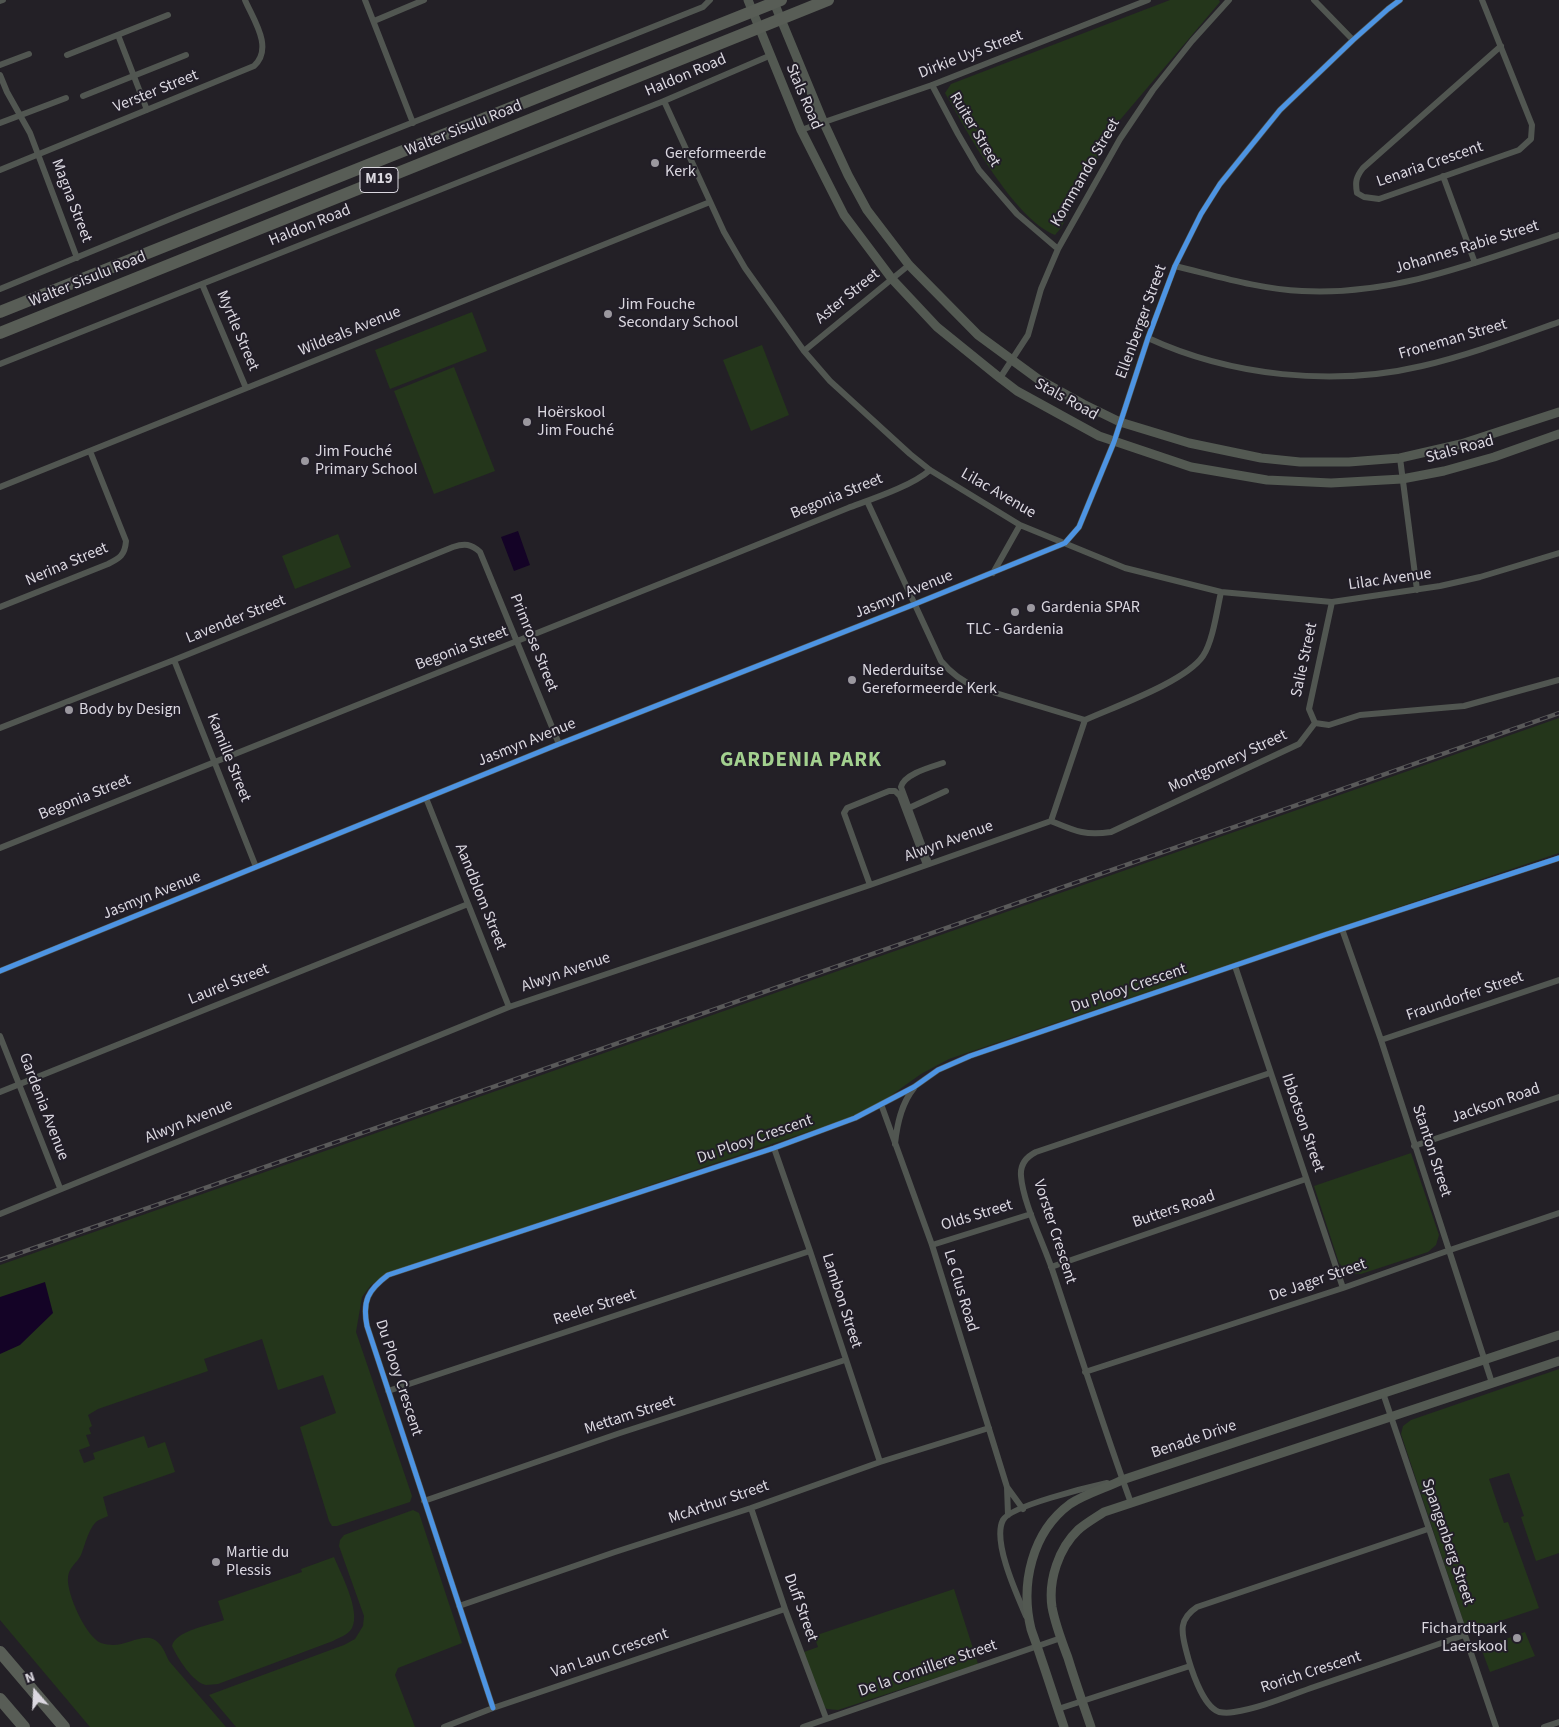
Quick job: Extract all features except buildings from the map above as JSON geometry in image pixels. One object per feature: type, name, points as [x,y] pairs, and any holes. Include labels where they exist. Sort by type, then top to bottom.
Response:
[{"type":"highway","name":"Walter Sisulu Road","points":[[0,333],[828,0]]},
{"type":"highway","name":"Walter Sisulu Road","points":[[0,312],[625,61],[718,26],[750,6],[776,1]]},
{"type":"highway","points":[[0,1652],[64,1727]]},
{"type":"highway","points":[[0,1699],[24,1727]]},
{"type":"street","name":"Verster Street","points":[[0,170],[254,66],[260,61],[264,47],[245,0]]},
{"type":"street","points":[[365,0],[413,123]]},
{"type":"street","points":[[374,21],[424,0]]},
{"type":"street","points":[[0,289],[189,211],[703,7],[710,0]]},
{"type":"street","name":"Dirkie Uys Street","points":[[801,130],[822,121],[932,85],[1148,0]]},
{"type":"street","name":"Kommando Street","points":[[1000,378],[1028,335],[1041,289],[1058,249],[1120,139],[1148,98],[1192,41],[1229,0]]},
{"type":"street","points":[[1314,0],[1352,40]]},
{"type":"street","name":"Ellenberger Street","points":[[1065,543],[1079,527],[1114,442],[1148,338],[1175,266],[1220,184],[1280,110],[1352,40],[1400,0]]},
{"type":"street","name":"Lenaria Crescent","points":[[1482,0],[1501,46],[1532,126],[1531,139],[1519,150],[1379,198],[1364,197],[1357,193],[1356,176],[1363,168],[1501,46]]},
{"type":"street","name":"Stals Road","points":[[776,1],[781,19],[822,121],[867,210],[909,265],[978,335],[1038,379],[1083,404],[1120,422],[1188,443],[1261,458],[1300,462],[1349,462],[1400,458],[1461,444],[1559,412]]},
{"type":"street","name":"Stals Road","points":[[750,6],[801,130],[844,215],[892,278],[937,327],[1000,378],[1051,410],[1099,436],[1191,467],[1241,476],[1296,482],[1331,483],[1402,479],[1444,471],[1494,457],[1559,434]]},
{"type":"street","points":[[67,55],[168,15]]},
{"type":"street","points":[[118,35],[147,110]]},
{"type":"street","points":[[0,64],[29,54]]},
{"type":"street","points":[[83,96],[186,55]]},
{"type":"street","name":"Haldon Road","points":[[0,364],[664,101],[769,56]]},
{"type":"street","name":"Magna Street","points":[[0,75],[30,133],[78,258]]},
{"type":"street","name":"Ruiter Street","points":[[932,85],[979,170],[1017,214],[1058,249]]},
{"type":"street","points":[[0,123],[66,98]]},
{"type":"street","name":"Lilac Avenue","points":[[664,101],[724,232],[745,268],[804,351],[830,380],[910,454],[930,470],[1020,525],[1126,568],[1221,592],[1332,602],[1417,590],[1480,577],[1559,553]]},
{"type":"street","points":[[1443,176],[1475,263]]},
{"type":"street","name":"Wildeals Avenue","points":[[0,487],[710,202]]},
{"type":"street","name":"Johannes Rabie Street","points":[[1175,266],[1274,289],[1323,292],[1355,290],[1414,282],[1559,235]]},
{"type":"street","name":"Aster Street","points":[[804,351],[909,265]]},
{"type":"street","name":"Myrtle Street","points":[[202,284],[246,388]]},
{"type":"street","name":"Froneman Street","points":[[1148,338],[1170,348],[1234,367],[1301,376],[1350,376],[1429,365],[1463,356],[1559,322]]},
{"type":"street","name":"Nerina Street","points":[[0,607],[108,564],[121,557],[125,551],[126,541],[90,450]]},
{"type":"street","points":[[1400,458],[1417,590]]},
{"type":"street","name":"Begonia Street","points":[[0,848],[867,501],[922,477],[930,470]]},
{"type":"street","points":[[867,501],[940,661],[957,678],[976,687],[1085,720],[1176,679],[1192,669],[1204,655],[1207,648],[1221,592]]},
{"type":"street","points":[[993,573],[1020,525]]},
{"type":"street","name":"Jasmyn Avenue","points":[[0,971],[559,744],[1065,543]]},
{"type":"street","name":"Lavender Street","points":[[0,728],[454,547],[468,544],[480,552]]},
{"type":"street","name":"Primrose Street","points":[[480,552],[559,744]]},
{"type":"street","name":"Salie Street","points":[[1315,723],[1309,709],[1332,602]]},
{"type":"street","name":"Kamille Street","points":[[174,660],[256,866]]},
{"type":"street","points":[[1315,723],[1329,725],[1360,715],[1464,706],[1559,680]]},
{"type":"street","points":[[1051,821],[1085,720]]},
{"type":"street","name":"Montgomery Street","points":[[1051,821],[1077,832],[1094,834],[1111,832],[1299,744],[1315,723]]},
{"type":"street","points":[[928,865],[901,787],[906,779],[942,763]]},
{"type":"street","points":[[870,884],[844,813],[847,808],[889,791],[895,791],[900,796],[928,865]]},
{"type":"street","points":[[909,808],[946,791]]},
{"type":"street","name":"Aandblom Street","points":[[426,798],[509,1007]]},
{"type":"street","name":"Alwyn Avenue","points":[[0,1214],[509,1007],[928,865],[1051,821]]},
{"type":"street","name":"Du Plooy Crescent","points":[[493,1708],[367,1326],[364,1313],[367,1298],[371,1290],[388,1275],[579,1214],[774,1148],[854,1118],[914,1087],[928,1076],[953,1062],[1342,929],[1559,858]]},
{"type":"street","name":"Laurel Street","points":[[0,1092],[468,904]]},
{"type":"street","name":"Stanton Street","points":[[1342,929],[1450,1250],[1492,1383]]},
{"type":"street","name":"Ibbotson Street","points":[[1235,966],[1343,1288]]},
{"type":"street","name":"Fraundorfer Street","points":[[1380,1040],[1559,980]]},
{"type":"street","name":"Gardenia Avenue","points":[[0,1036],[60,1188]]},
{"type":"street","name":"Vorster Crescent","points":[[1131,1503],[1051,1267],[1031,1214],[1021,1176],[1021,1168],[1030,1155],[1270,1073]]},
{"type":"street","points":[[895,1146],[900,1114],[907,1096],[914,1087]]},
{"type":"street","name":"Jackson Road","points":[[1414,1146],[1559,1097]]},
{"type":"street","name":"Le Clus Road","points":[[881,1104],[932,1245],[1008,1487],[1023,1509]]},
{"type":"street","name":"Lambon Street","points":[[774,1148],[880,1462]]},
{"type":"street","name":"Butters Road","points":[[1051,1267],[1306,1179]]},
{"type":"street","name":"De Jager Street","points":[[1086,1372],[1343,1288],[1559,1213]]},
{"type":"street","name":"Olds Street","points":[[932,1245],[1031,1214]]},
{"type":"street","name":"Reeler Street","points":[[388,1391],[810,1251]]},
{"type":"street","name":"Benade Drive","points":[[1064,1727],[1031,1629],[1027,1600],[1033,1554],[1043,1534],[1055,1518],[1071,1504],[1122,1480],[1559,1335]]},
{"type":"street","name":"Mettam Street","points":[[424,1501],[845,1360]]},
{"type":"street","points":[[1091,1727],[1052,1607],[1053,1575],[1059,1557],[1077,1530],[1104,1512],[1559,1361]]},
{"type":"street","name":"Spangenberg Street","points":[[1382,1393],[1496,1727]]},
{"type":"street","name":"McArthur Street","points":[[459,1606],[614,1552],[751,1508],[880,1462],[989,1428]]},
{"type":"street","points":[[1008,1514],[1071,1491],[1122,1480]]},
{"type":"street","name":"Le Clus Road","points":[[1008,1487],[1008,1514],[1003,1520],[1001,1528],[1001,1543],[1008,1570],[1031,1629]]},
{"type":"street","name":"Duff Street","points":[[751,1508],[785,1609],[826,1718]]},
{"type":"street","name":"Rorich Crescent","points":[[1428,1529],[1197,1607],[1187,1615],[1183,1626],[1183,1636],[1190,1666],[1208,1704],[1214,1709],[1227,1713],[1255,1707],[1464,1635]]},
{"type":"street","name":"Van Laun Crescent","points":[[444,1727],[493,1708],[785,1609]]},
{"type":"street","name":"De la Cornillere Street","points":[[803,1727],[1061,1638]]},
{"type":"street","points":[[1058,1709],[1190,1666]]},
{"type":"street","points":[[1544,1727],[1559,1722]]},
{"type":"green space","points":[[1170,0],[1219,0],[1220,2],[1114,127],[1061,228],[1055,235],[1039,226],[1008,193],[979,151],[945,93],[951,84]]},
{"type":"green space","points":[[472,312],[487,351],[390,389],[375,350]]},
{"type":"green space","points":[[762,345],[789,415],[751,431],[723,360]]},
{"type":"green space","points":[[454,367],[495,471],[434,494],[394,391]]},
{"type":"green space","points":[[338,534],[351,567],[295,589],[282,556]]},
{"type":"green space","points":[[1559,718],[1559,853],[949,1059],[921,1074],[875,1107],[858,1115],[387,1274],[371,1285],[362,1297],[356,1332],[412,1496],[410,1502],[332,1526],[300,1427],[336,1413],[323,1375],[278,1390],[262,1339],[204,1359],[208,1371],[98,1409],[88,1415],[92,1426],[89,1428],[91,1434],[86,1435],[90,1446],[79,1450],[84,1463],[95,1459],[93,1453],[144,1436],[148,1448],[165,1442],[175,1472],[103,1497],[108,1516],[97,1521],[93,1526],[81,1555],[71,1568],[68,1577],[70,1593],[78,1614],[89,1632],[101,1643],[118,1645],[149,1638],[159,1643],[169,1661],[226,1727],[90,1727],[0,1620],[0,1265]]},
{"type":"green space","points":[[1411,1153],[1439,1235],[1436,1245],[1428,1252],[1361,1274],[1349,1273],[1339,1263],[1314,1186]]},
{"type":"green space","points":[[1559,1369],[1559,1553],[1536,1561],[1521,1517],[1524,1516],[1509,1473],[1489,1479],[1504,1523],[1508,1522],[1539,1608],[1467,1632],[1401,1434],[1403,1426],[1411,1420]]},
{"type":"green space","points":[[413,1510],[419,1513],[462,1643],[398,1668],[395,1675],[415,1727],[236,1727],[209,1695],[344,1645],[355,1639],[363,1626],[364,1616],[339,1546],[340,1540],[344,1535]]},
{"type":"green space","points":[[334,1557],[349,1592],[354,1612],[352,1628],[346,1634],[333,1641],[218,1684],[206,1685],[201,1683],[186,1669],[172,1646],[179,1636],[186,1632],[224,1620],[218,1601],[302,1572],[301,1569]]},
{"type":"green space","points":[[954,1589],[978,1664],[838,1710],[827,1709],[820,1702],[804,1652],[818,1647],[814,1636]]},
{"type":"green space","points":[[1525,1632],[1535,1656],[1490,1672],[1481,1648]]},
{"type":"shaded area","points":[[518,531],[530,565],[514,571],[501,537]]},
{"type":"shaded area","points":[[45,1282],[53,1313],[20,1345],[0,1354],[0,1297]]},
{"type":"railway","points":[[0,1260],[1559,713]]},
{"type":"cycle path","points":[[0,971],[559,744],[1065,543],[1079,527],[1114,442],[1148,338],[1175,266],[1201,214],[1220,184],[1280,110],[1353,40],[1400,0]]},
{"type":"cycle path","points":[[493,1708],[367,1326],[365,1310],[368,1297],[371,1291],[388,1275],[774,1148],[855,1118],[914,1087],[938,1070],[970,1056],[1324,935],[1559,858]]},
{"type":"place","name":"Gereformeerde Kerk","points":[[655,163]]},
{"type":"place","name":"Jim Fouche Secondary School","points":[[608,314]]},
{"type":"place","name":"Hoërskool Jim Fouché","points":[[527,422]]},
{"type":"place","name":"Jim Fouché Primary School","points":[[305,461]]},
{"type":"place","name":"Gardenia SPAR","points":[[1031,608]]},
{"type":"place","name":"TLC - Gardenia","points":[[1015,612]]},
{"type":"place","name":"Nederduitse Gereformeerde Kerk","points":[[852,680]]},
{"type":"place","name":"Body by Design","points":[[69,710]]},
{"type":"place","name":"Martie du Plessis","points":[[216,1562]]},
{"type":"place","name":"Fichardtpark Laerskool","points":[[1517,1638]]},
{"type":"district","name":"GARDENIA PARK","points":[[801,761]]}]
